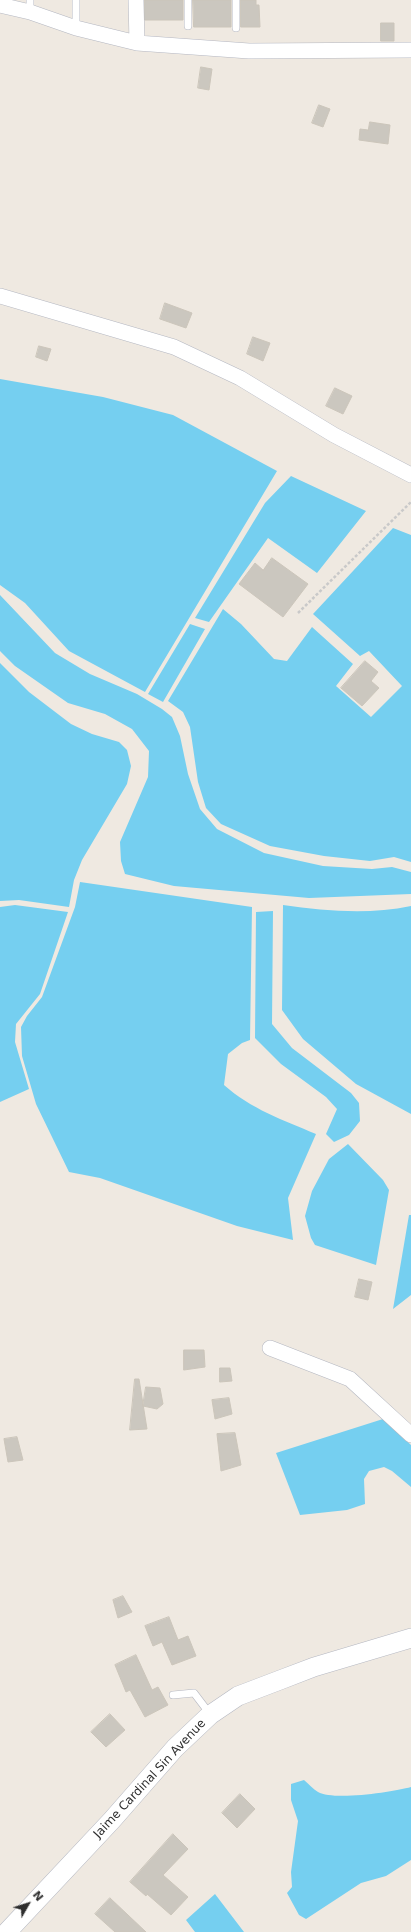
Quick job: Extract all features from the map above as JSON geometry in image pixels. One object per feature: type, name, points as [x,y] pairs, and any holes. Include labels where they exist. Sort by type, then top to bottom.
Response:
[{"type":"street","points":[[128,0],[132,42]]},
{"type":"street","points":[[132,42],[136,0]]},
{"type":"street","points":[[0,5],[30,6],[76,28],[132,42],[249,51],[411,50]]},
{"type":"street","points":[[0,296],[174,347],[240,378],[334,435],[411,475]]},
{"type":"street","points":[[270,1348],[350,1379],[411,1435]]},
{"type":"street","name":"Jaime Cardinal Sin Avenue","points":[[7,1932],[112,1820],[175,1748],[210,1715],[238,1696],[314,1667],[411,1638]]},
{"type":"lane","points":[[76,0],[76,28]]},
{"type":"lane","points":[[188,0],[188,26]]},
{"type":"lane","points":[[236,0],[236,28]]},
{"type":"lane","points":[[173,1695],[194,1694],[210,1715]]},
{"type":"path","points":[[298,613],[411,502]]},
{"type":"water","points":[[0,379],[103,397],[173,415],[277,471],[145,692],[69,651],[25,603],[0,585]]},
{"type":"water","points":[[291,476],[366,511],[317,573],[268,538],[209,622],[195,618],[265,503]]},
{"type":"water","points":[[393,528],[411,535],[411,862],[394,857],[370,861],[324,856],[270,846],[221,824],[206,808],[198,782],[190,727],[183,712],[168,701],[223,609],[241,624],[274,659],[287,661],[312,627],[353,664],[336,686],[371,717],[402,686],[369,651],[360,656],[313,614]]},
{"type":"water","points":[[0,595],[55,653],[90,674],[137,694],[172,717],[180,736],[188,774],[200,809],[217,829],[264,853],[323,866],[372,869],[392,867],[411,872],[411,894],[309,898],[174,886],[125,874],[121,861],[120,842],[148,777],[149,751],[132,729],[105,714],[68,703],[15,666],[0,651]]},
{"type":"water","points":[[190,624],[205,629],[163,702],[148,694]]},
{"type":"water","points":[[0,663],[29,692],[71,724],[92,734],[119,742],[127,750],[131,766],[127,784],[82,860],[74,880],[69,907],[19,900],[0,901]]},
{"type":"water","points":[[80,882],[252,907],[250,1040],[242,1043],[228,1054],[224,1085],[245,1101],[256,1107],[316,1134],[288,1198],[293,1240],[237,1226],[100,1178],[69,1172],[36,1104],[22,1056],[21,1027],[27,1016],[42,997],[75,907]]},
{"type":"water","points":[[15,905],[68,912],[40,994],[16,1024],[15,1042],[29,1089],[0,1102],[0,907]]},
{"type":"water","points":[[283,905],[347,911],[395,909],[411,906],[411,1114],[356,1084],[303,1039],[282,1010]]},
{"type":"water","points":[[273,911],[272,1024],[292,1048],[351,1093],[359,1103],[360,1121],[349,1135],[334,1142],[326,1134],[337,1109],[326,1097],[281,1064],[255,1038],[256,912]]},
{"type":"water","points":[[348,1144],[383,1180],[389,1190],[376,1265],[315,1245],[311,1238],[305,1216],[312,1191],[329,1159]]},
{"type":"water","points":[[409,1215],[411,1215],[411,1295],[393,1309]]},
{"type":"water","points":[[383,1419],[411,1445],[411,1487],[392,1471],[384,1467],[369,1471],[364,1479],[365,1504],[347,1510],[300,1515],[276,1453]]},
{"type":"water","points":[[304,1780],[318,1792],[326,1795],[337,1796],[364,1795],[411,1787],[411,1860],[386,1876],[361,1883],[306,1919],[299,1915],[287,1893],[292,1887],[291,1872],[298,1821],[291,1800],[291,1784]]},
{"type":"water","points":[[215,1894],[244,1932],[195,1932],[186,1920]]},
{"type":"building","points":[[145,0],[183,0],[183,20],[145,20]]},
{"type":"building","points":[[193,0],[231,0],[231,27],[194,27]]},
{"type":"building","points":[[241,0],[256,0],[256,5],[259,5],[260,27],[241,27]]},
{"type":"building","points":[[381,23],[394,23],[394,41],[381,41]]},
{"type":"building","points":[[201,67],[212,69],[209,90],[198,88]]},
{"type":"building","points":[[319,105],[330,109],[323,127],[312,123]]},
{"type":"building","points":[[370,122],[390,125],[388,144],[359,140],[360,129],[368,130]]},
{"type":"building","points":[[165,303],[192,313],[186,328],[160,319]]},
{"type":"building","points":[[253,337],[270,343],[263,361],[247,354]]},
{"type":"building","points":[[39,346],[51,349],[47,361],[36,357]]},
{"type":"building","points":[[335,388],[352,396],[343,414],[326,406]]},
{"type":"building","points":[[272,558],[308,584],[283,617],[239,584],[255,563],[263,570]]},
{"type":"building","points":[[365,661],[378,672],[371,681],[379,688],[362,706],[341,688]]},
{"type":"building","points":[[359,1279],[372,1282],[368,1300],[355,1297]]},
{"type":"building","points":[[184,1350],[204,1350],[205,1367],[184,1370]]},
{"type":"building","points":[[220,1368],[230,1368],[232,1381],[220,1382]]},
{"type":"building","points":[[135,1379],[139,1379],[147,1429],[130,1430]]},
{"type":"building","points":[[146,1387],[160,1388],[163,1404],[157,1409],[143,1406]]},
{"type":"building","points":[[229,1398],[232,1414],[215,1419],[212,1400]]},
{"type":"building","points":[[235,1433],[241,1465],[221,1471],[217,1434]]},
{"type":"building","points":[[17,1437],[23,1460],[8,1462],[4,1439]]},
{"type":"building","points":[[123,1596],[132,1612],[118,1618],[113,1600]]},
{"type":"building","points":[[169,1617],[178,1640],[188,1636],[196,1656],[172,1665],[162,1642],[153,1646],[145,1626]]},
{"type":"building","points":[[136,1655],[152,1690],[158,1687],[168,1705],[145,1717],[130,1690],[126,1692],[115,1665]]},
{"type":"building","points":[[110,1714],[125,1730],[106,1747],[91,1732]]},
{"type":"building","points":[[240,1794],[255,1809],[237,1828],[222,1813]]},
{"type":"building","points":[[173,1834],[188,1849],[163,1875],[188,1897],[171,1915],[147,1894],[146,1896],[130,1882]]},
{"type":"building","points":[[110,1898],[146,1932],[115,1932],[95,1914]]}]
